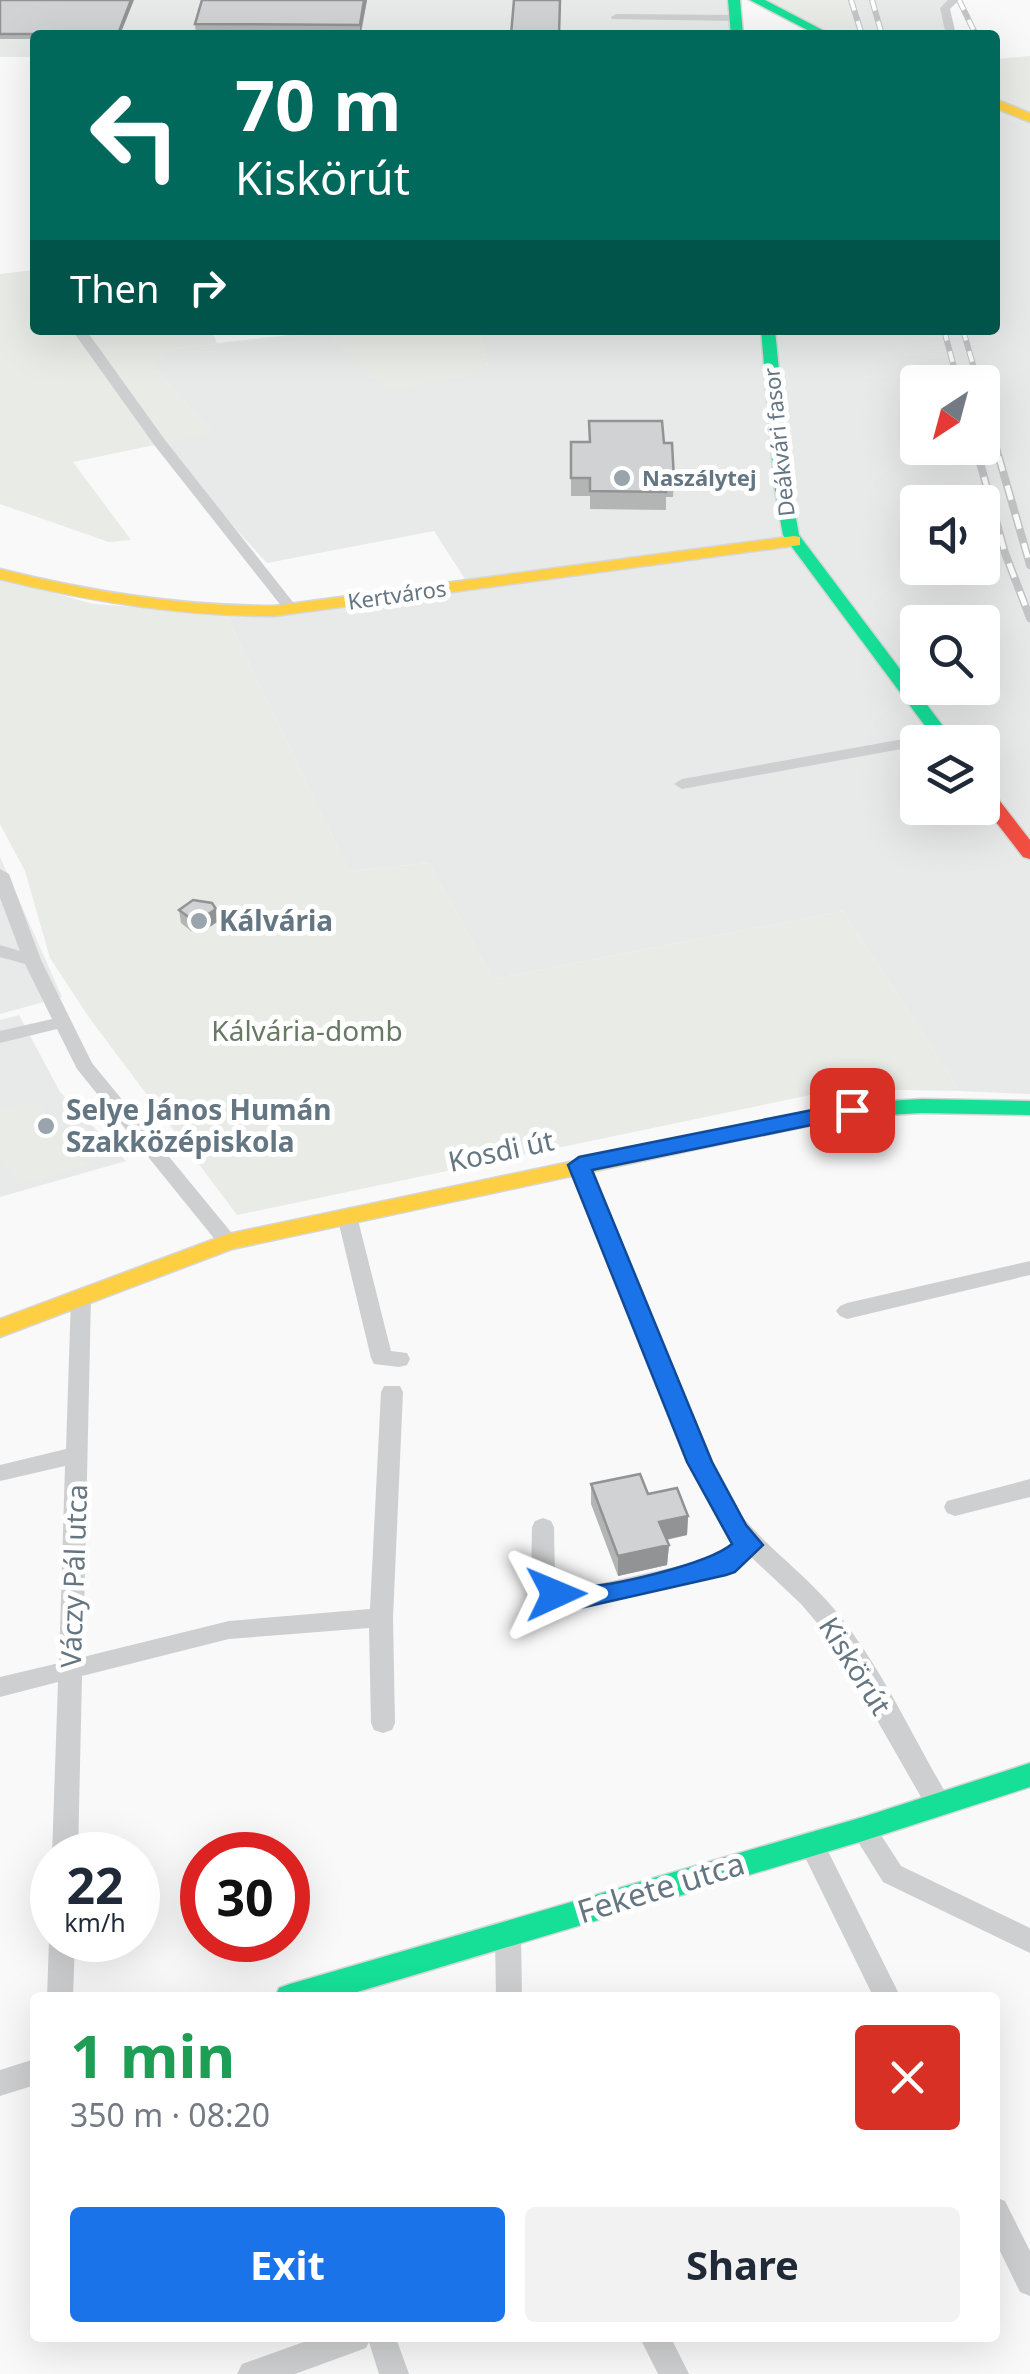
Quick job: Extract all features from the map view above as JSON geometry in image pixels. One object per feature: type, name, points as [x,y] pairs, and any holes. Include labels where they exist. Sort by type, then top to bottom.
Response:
[{"type":"street","points":[[756,0],[816,30]]},
{"type":"street","points":[[949,30],[945,8],[954,0]]},
{"type":"street","points":[[616,17],[735,18]]},
{"type":"street","points":[[1000,106],[1030,118]]},
{"type":"street","points":[[83,335],[160,444],[291,609]]},
{"type":"street","name":"Deákvári fasor","points":[[768,335],[783,492],[794,541],[933,725]]},
{"type":"street","name":"Kertváros","points":[[0,574],[96,597],[231,613],[291,609],[794,541]]},
{"type":"street","points":[[682,784],[900,747]]},
{"type":"street","points":[[1000,814],[1030,853]]},
{"type":"street","points":[[1,877],[32,960],[97,1084],[228,1242]]},
{"type":"street","points":[[0,951],[32,960]]},
{"type":"street","points":[[0,1037],[62,1022]]},
{"type":"street","name":"Kosdi út","points":[[0,1328],[228,1242],[579,1165],[852,1110],[922,1106],[1030,1108]]},
{"type":"street","name":"Kiskörút","points":[[579,1165],[699,1462],[737,1532],[814,1602],[838,1632],[938,1803]]},
{"type":"street","points":[[347,1216],[382,1358],[399,1359]]},
{"type":"street","points":[[847,1310],[1030,1268]]},
{"type":"street","name":"Váczy Pál utca","points":[[66,1832],[81,1297]]},
{"type":"street","points":[[383,1724],[381,1618],[392,1392]]},
{"type":"street","points":[[0,1473],[78,1454]]},
{"type":"street","points":[[956,1507],[1030,1488]]},
{"type":"street","points":[[544,1528],[546,1588],[576,1598],[726,1565],[750,1545]]},
{"type":"street","points":[[0,1687],[230,1630],[381,1618]]},
{"type":"street","name":"Fekete utca","points":[[310,1992],[864,1829],[1030,1775]]},
{"type":"street","points":[[864,1829],[892,1874],[1030,1941]]},
{"type":"street","points":[[811,1843],[885,1992]]},
{"type":"street","points":[[508,1934],[509,1992]]},
{"type":"street","points":[[60,1992],[61,1962]]},
{"type":"street","points":[[0,2082],[30,2073]]},
{"type":"street","points":[[1000,2222],[1030,2282]]},
{"type":"street","points":[[252,2374],[344,2342]]},
{"type":"street","points":[[383,2342],[394,2374]]},
{"type":"street","points":[[657,2342],[674,2374]]},
{"type":"shaded area","points":[[0,0],[738,0],[741,30],[30,30],[30,57],[0,57]]},
{"type":"shaded area","points":[[845,0],[948,0],[944,8],[949,30],[854,30]]},
{"type":"shaded area","points":[[1000,115],[1030,128],[1030,1094],[960,1091],[843,911],[493,979],[429,863],[349,871],[225,613],[470,587],[434,531],[267,563],[157,444],[211,432],[153,365],[177,348],[337,335],[488,366],[481,335],[1000,335]]},
{"type":"shaded area","points":[[0,857],[62,997],[0,1014]]},
{"type":"shaded area","name":"Selye János Humán Szakközépiskola","points":[[19,1015],[60,1092],[126,1161],[0,1197],[0,1020]]},
{"type":"green space","points":[[746,0],[845,0],[854,30],[815,30]]},
{"type":"green space","points":[[1030,56],[1030,128],[1000,115],[1000,59]]},
{"type":"green space","points":[[30,271],[30,335],[213,335],[217,343],[307,335],[177,348],[154,366],[212,433],[73,462],[131,540],[109,542],[0,504],[0,274]]},
{"type":"green space","points":[[329,335],[481,335],[488,365],[467,377],[387,391]]},
{"type":"green space","name":"Kálvária-domb","points":[[0,578],[93,604],[225,613],[349,871],[429,863],[493,979],[843,911],[960,1091],[839,1089],[237,1215],[88,1016],[50,958],[25,871],[0,824]]},
{"type":"green space","points":[[36,1101],[89,1165],[19,1185],[0,1158],[0,1109]]},
{"type":"building","points":[[0,0],[131,0],[120,30],[0,34]]},
{"type":"building","points":[[202,0],[364,0],[360,25],[195,24]]},
{"type":"building","points":[[514,0],[560,0],[559,30],[511,30]]},
{"type":"building","name":"Naszálytej","points":[[589,421],[662,421],[664,443],[672,443],[674,479],[666,479],[666,492],[590,491],[590,478],[571,478],[571,442],[590,442]]},
{"type":"building","points":[[193,900],[212,903],[216,909],[201,919],[190,918],[179,910]]},
{"type":"building","points":[[640,1474],[648,1494],[677,1488],[688,1516],[659,1522],[669,1545],[618,1556],[591,1484]]},
{"type":"railway","points":[[851,0],[860,30]]},
{"type":"railway","points":[[872,0],[881,30]]},
{"type":"railway","points":[[959,0],[974,30]]},
{"type":"railway","points":[[945,335],[953,365]]},
{"type":"railway","points":[[964,335],[973,365]]},
{"type":"railway","points":[[1000,461],[1030,565]]},
{"type":"railway","points":[[981,465],[1005,553],[1030,618]]},
{"type":"traffic: fast","points":[[734,0],[737,30]]},
{"type":"traffic: fast","points":[[756,0],[816,30]]},
{"type":"traffic: fast","points":[[768,335],[783,491],[791,535],[933,725]]},
{"type":"traffic: fast","points":[[764,1128],[852,1110],[922,1106],[1030,1108]]},
{"type":"traffic: fast","points":[[310,1992],[863,1829],[1030,1775]]},
{"type":"traffic: slow","points":[[1000,105],[1030,118]]},
{"type":"traffic: slow","points":[[0,574],[136,602],[274,611],[794,541]]},
{"type":"traffic: slow","points":[[0,1328],[228,1242],[764,1128]]},
{"type":"traffic: jam","points":[[1000,814],[1030,853]]},
{"type":"place","name":"Naszálytej","points":[[622,478]]},
{"type":"place","name":"Kálvária","points":[[199,921]]},
{"type":"place","name":"Selye János Humán Szakközépiskola","points":[[46,1126]]},
{"type":"route","points":[[556,1594],[576,1598],[613,1592],[726,1565],[750,1545],[737,1532],[699,1462],[579,1165],[852,1110]]}]
